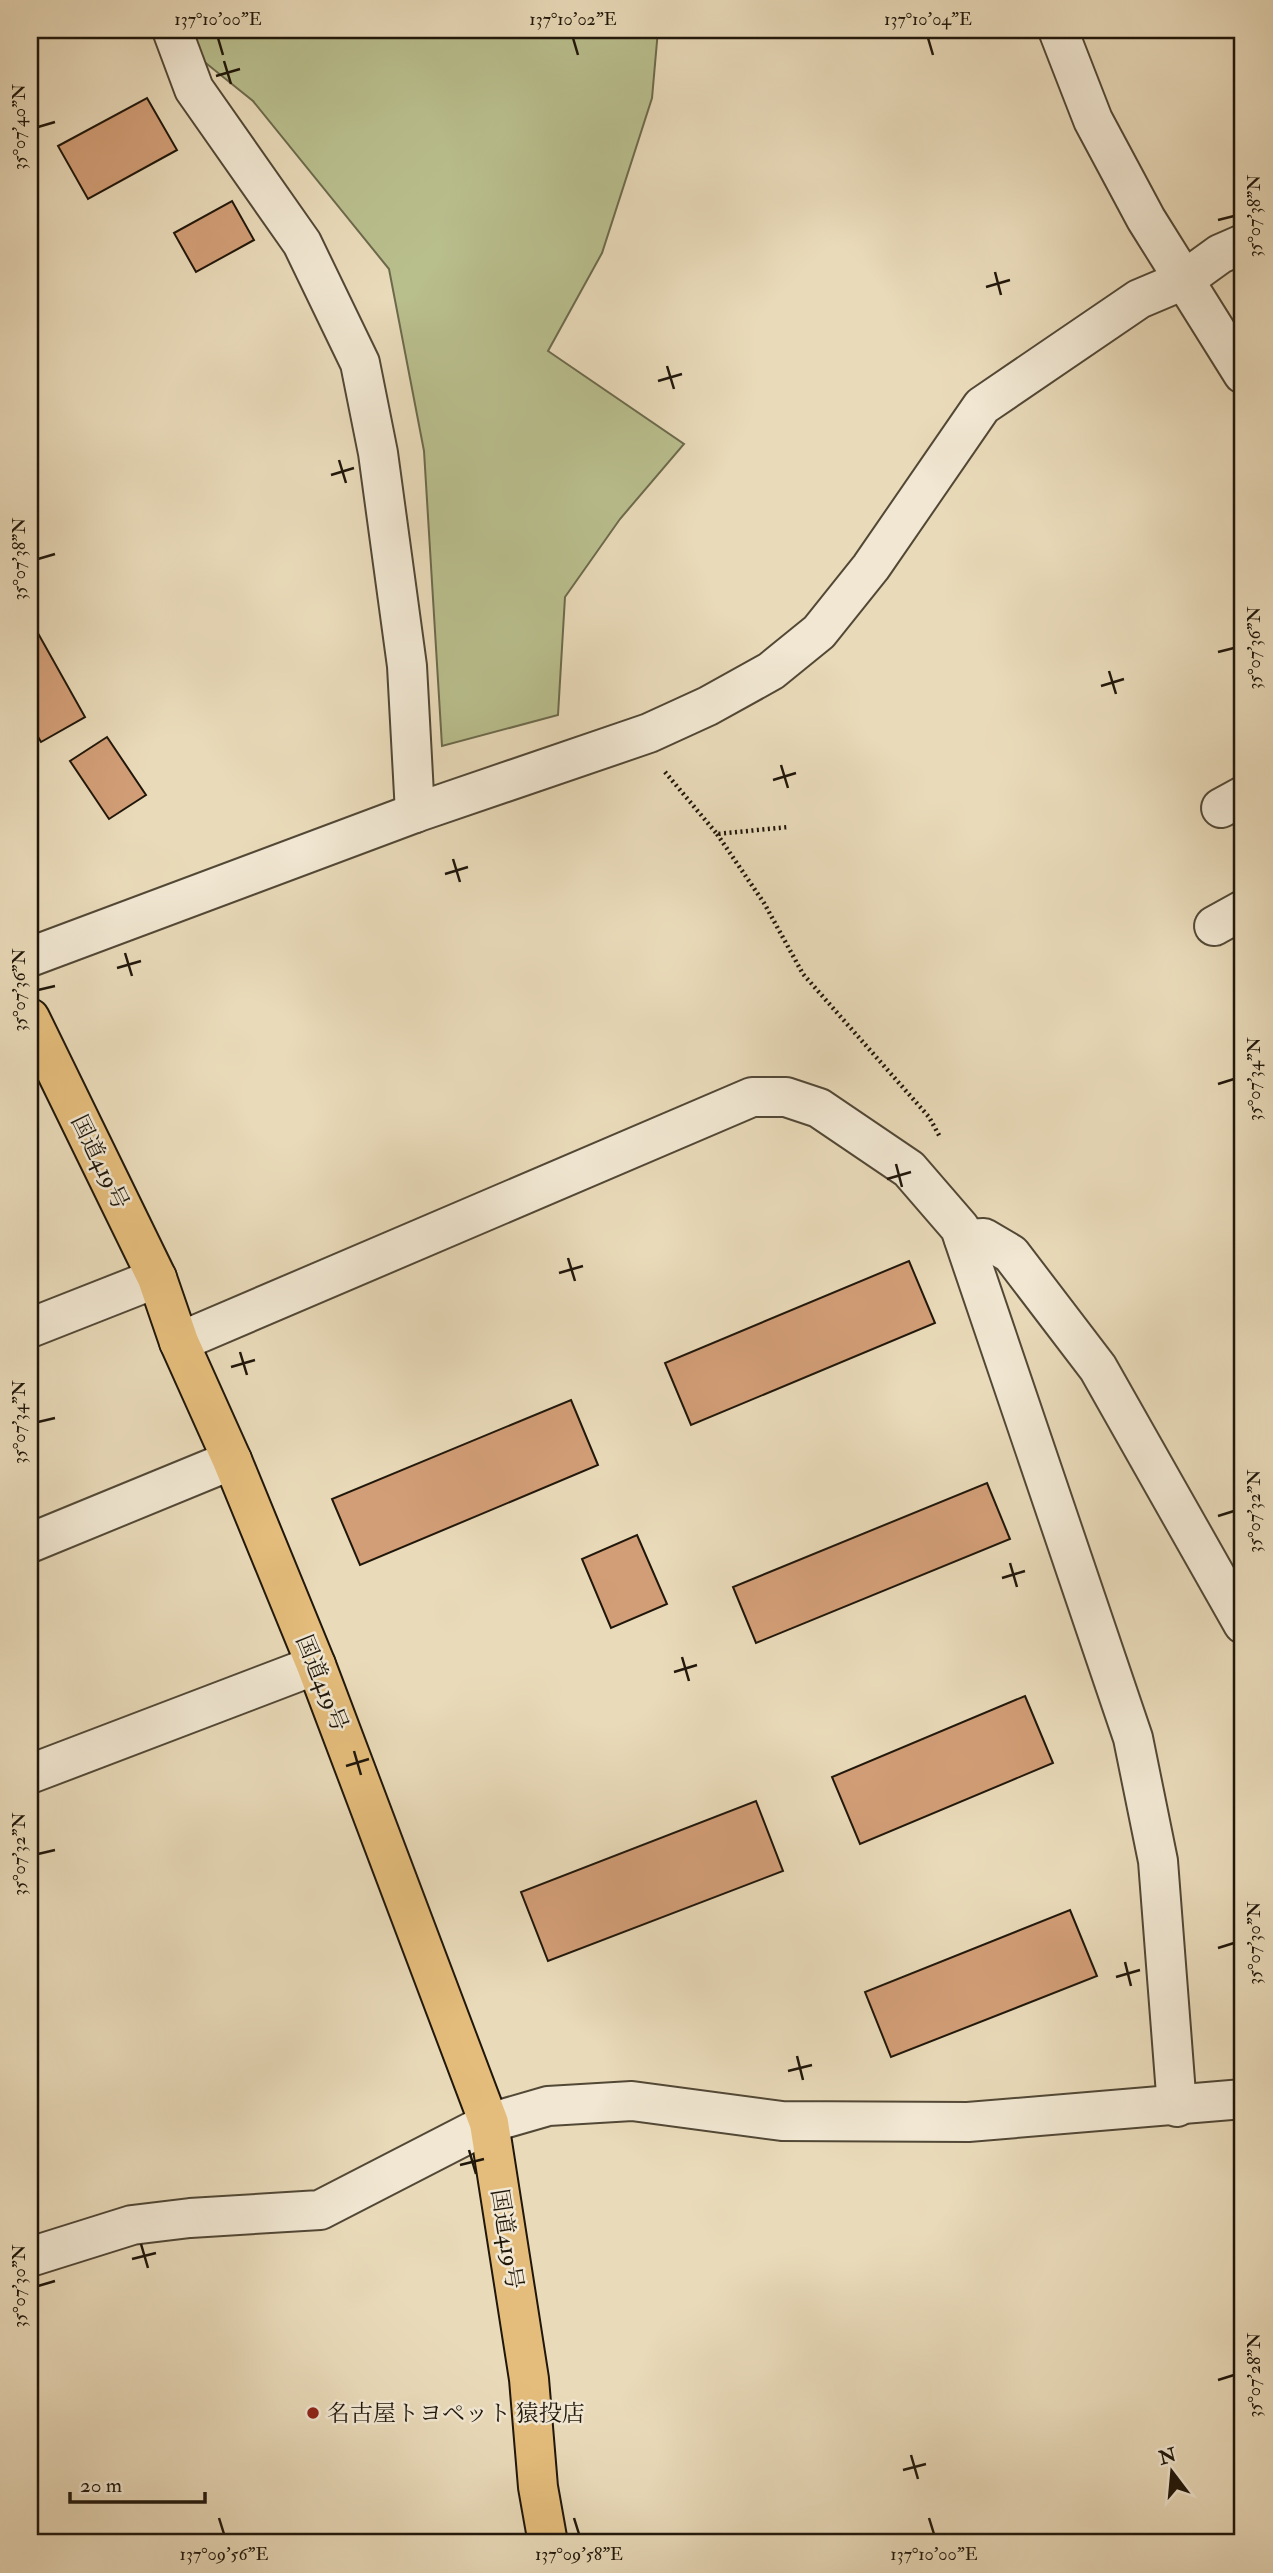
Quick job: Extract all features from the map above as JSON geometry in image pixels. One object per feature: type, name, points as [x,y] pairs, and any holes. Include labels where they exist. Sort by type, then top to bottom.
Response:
[{"type":"highway","name":"国道419号","points":[[30,1018],[157,1278],[179,1342],[232,1460],[316,1665],[489,2123],[528,2379],[538,2487],[548,2543]]},
{"type":"street","points":[[172,30],[194,89],[302,243],[360,363],[378,453],[407,666],[415,813]]},
{"type":"street","points":[[1058,30],[1093,120],[1146,219],[1243,374]]},
{"type":"street","points":[[30,957],[415,813],[644,735],[708,706],[771,671],[819,632],[871,567],[982,406],[1139,299],[1184,280],[1220,254],[1243,244]]},
{"type":"street","points":[[179,1342],[752,1097],[786,1097],[819,1108],[909,1169],[960,1228],[1133,1738],[1158,1861],[1177,2107]]},
{"type":"street","points":[[964,1239],[984,1238],[1012,1254],[1098,1368],[1243,1624]]},
{"type":"street","points":[[30,1328],[157,1278]]},
{"type":"street","points":[[30,1543],[232,1460]]},
{"type":"street","points":[[30,1774],[316,1665]]},
{"type":"street","points":[[30,2257],[132,2225],[190,2218],[320,2210],[489,2123],[548,2106],[632,2101],[782,2121],[968,2122],[1177,2107],[1243,2099]]},
{"type":"path","points":[[644,735],[657,763],[717,834],[764,903],[803,974],[929,1117],[946,1149]]},
{"type":"path","points":[[717,834],[788,827]]},
{"type":"green space","points":[[183,30],[658,30],[652,98],[602,253],[548,351],[684,444],[620,519],[565,597],[558,715],[442,746],[424,451],[389,269],[253,101],[192,52]]},
{"type":"building","points":[[147,98],[177,150],[88,199],[58,146]]},
{"type":"building","points":[[232,201],[254,240],[196,272],[174,233]]},
{"type":"building","points":[[30,619],[85,717],[41,742],[30,723]]},
{"type":"building","points":[[107,737],[146,795],[109,819],[70,761]]},
{"type":"building","points":[[909,1261],[935,1323],[691,1425],[665,1363]]},
{"type":"building","points":[[571,1400],[598,1465],[360,1565],[332,1499]]},
{"type":"building","points":[[987,1483],[1010,1539],[756,1643],[733,1587]]},
{"type":"building","points":[[637,1535],[667,1604],[611,1628],[582,1559]]},
{"type":"building","points":[[1025,1696],[1053,1763],[860,1844],[832,1777]]},
{"type":"building","points":[[756,1801],[783,1871],[548,1961],[521,1892]]},
{"type":"building","points":[[1070,1910],[1097,1976],[891,2057],[865,1992]]},
{"type":"place","name":"名古屋トヨペット 猿投店","points":[[313,2413]]}]
